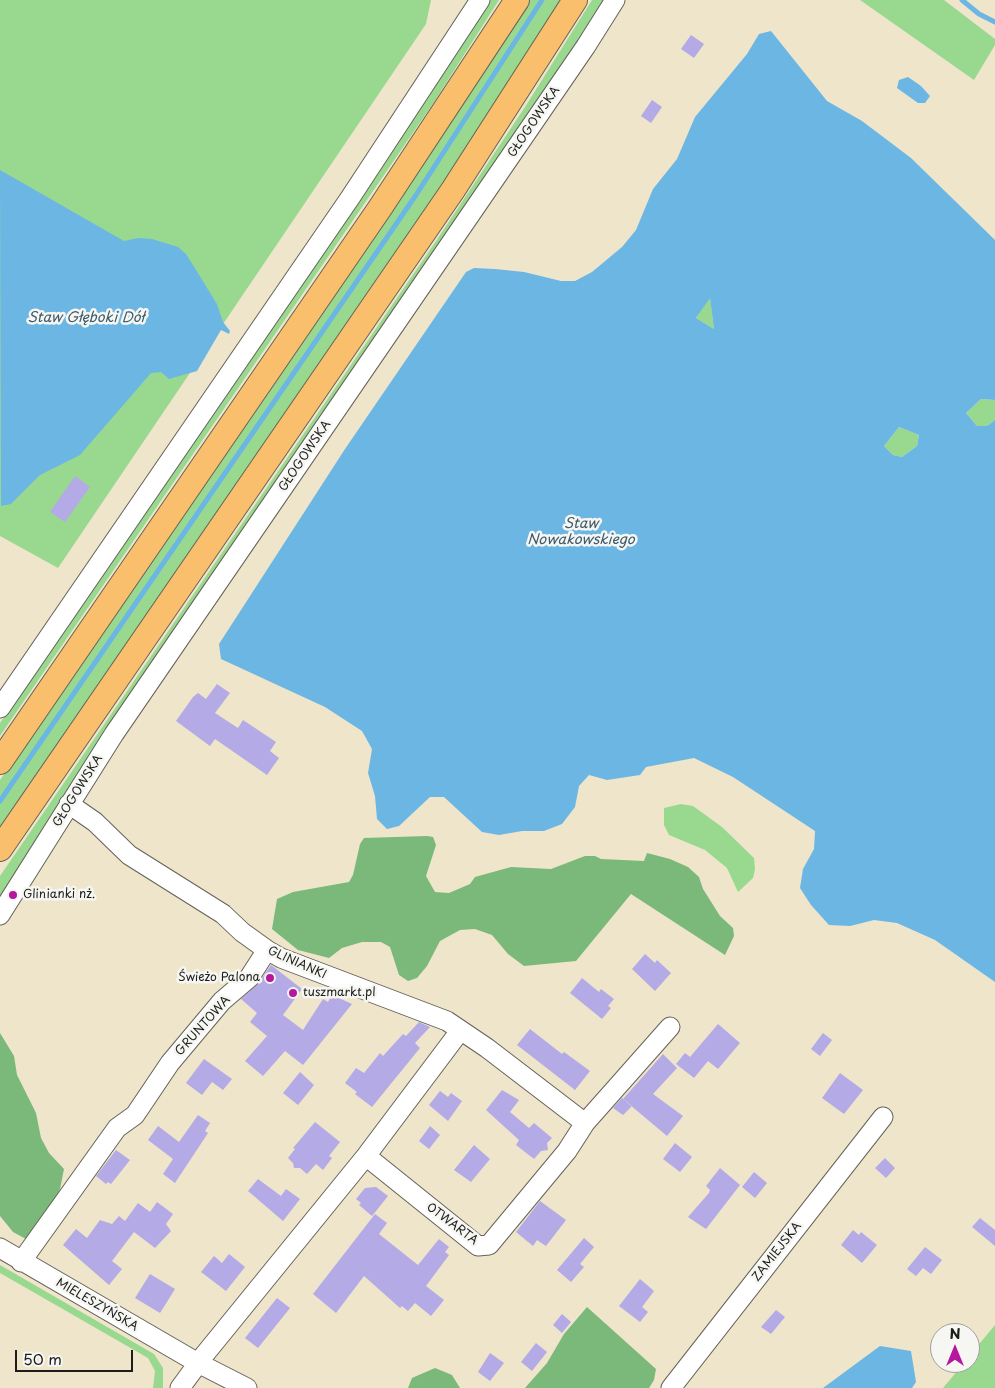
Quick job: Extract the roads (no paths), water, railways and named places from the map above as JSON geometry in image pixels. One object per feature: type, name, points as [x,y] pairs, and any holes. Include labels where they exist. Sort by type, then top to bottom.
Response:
[{"type":"main road","points":[[0,762],[380,208],[517,0]]},
{"type":"main road","points":[[0,849],[448,197],[575,0]]},
{"type":"street","points":[[0,708],[350,198],[480,0]]},
{"type":"street","name":"GŁOGOWSKA","points":[[0,915],[119,727],[575,63],[615,0]]},
{"type":"street","name":"GLINIANKI","points":[[70,804],[95,822],[129,855],[223,914],[267,950],[281,958],[447,1021],[487,1048],[585,1123]]},
{"type":"street","name":"GRUNTOWA","points":[[21,1262],[117,1128],[134,1115],[147,1099],[158,1078],[222,1001],[249,978],[267,950]]},
{"type":"street","points":[[585,1123],[670,1027]]},
{"type":"street","points":[[180,1388],[198,1363],[366,1156],[460,1031]]},
{"type":"street","name":"ZAMIEJSKA","points":[[671,1388],[883,1117]]},
{"type":"street","name":"OTWARTA","points":[[366,1156],[478,1246],[489,1245],[567,1151],[585,1123]]},
{"type":"street","name":"MIELESZYŃSKA","points":[[0,1248],[21,1262],[198,1363],[248,1388]]},
{"type":"water","name":"Staw Nowakowskiego","points":[[771,31],[827,101],[862,121],[911,158],[995,240],[995,400],[981,399],[966,413],[977,426],[987,426],[995,420],[995,982],[935,940],[897,923],[874,920],[850,926],[829,925],[811,905],[800,888],[803,869],[814,849],[815,831],[733,777],[694,758],[646,767],[640,775],[607,780],[589,775],[579,786],[575,807],[562,824],[544,831],[522,831],[499,835],[482,832],[444,797],[430,797],[399,826],[387,829],[377,819],[375,796],[368,773],[372,749],[362,731],[325,707],[221,659],[219,644],[345,449],[466,272],[474,268],[495,269],[524,272],[561,281],[575,281],[592,272],[622,247],[636,230],[653,189],[677,159],[695,117],[747,54],[759,34]],"holes":[[[710,298],[714,329],[696,318]],[[899,427],[919,435],[917,446],[902,457],[893,455],[884,446]]]},
{"type":"water","points":[[908,77],[921,86],[930,96],[925,103],[918,103],[897,88],[899,80]]},
{"type":"water","name":"Staw Głęboki Dół","points":[[0,170],[124,241],[138,238],[152,239],[178,247],[186,254],[196,270],[217,304],[223,322],[230,331],[229,334],[221,330],[197,371],[169,379],[161,372],[151,373],[80,455],[40,475],[11,504],[1,506]]},
{"type":"water","points":[[880,1346],[911,1351],[916,1382],[912,1388],[823,1388]]},
{"type":"waterway","points":[[0,801],[416,195],[542,0]]},
{"type":"waterway","points":[[962,0],[979,14],[995,22]]},
{"type":"place","name":"Glinianki nż.","points":[[13,895]]},
{"type":"place","name":"Świeżo Palona","points":[[270,978]]},
{"type":"place","name":"tuszmarkt.pl","points":[[293,993]]}]
